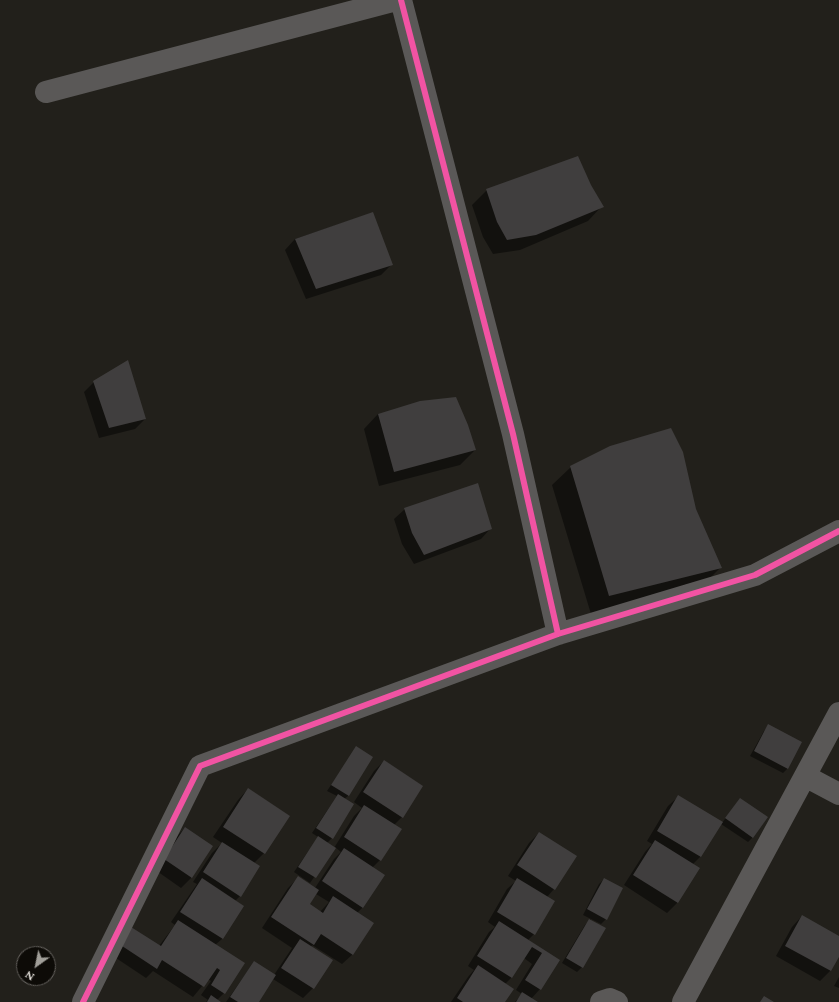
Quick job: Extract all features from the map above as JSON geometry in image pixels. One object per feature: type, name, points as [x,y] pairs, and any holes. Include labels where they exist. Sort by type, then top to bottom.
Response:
[{"type":"street","points":[[46,92],[396,0]]},
{"type":"street","points":[[401,0],[512,434],[558,634]]},
{"type":"street","points":[[83,1002],[200,766],[558,634],[755,575],[839,532]]},
{"type":"street","points":[[683,1002],[839,713]]},
{"type":"street","points":[[805,776],[839,794]]},
{"type":"street","points":[[601,1002],[610,999],[616,1002]]},
{"type":"building","points":[[578,156],[591,185],[604,207],[536,235],[507,240],[497,222],[486,189]]},
{"type":"building","points":[[373,212],[393,265],[316,289],[295,239]]},
{"type":"building","points":[[128,360],[146,419],[109,428],[93,381]]},
{"type":"building","points":[[456,397],[468,425],[476,450],[394,472],[378,414],[420,401]]},
{"type":"building","points":[[671,428],[683,452],[696,509],[722,568],[609,596],[570,466],[610,446]]},
{"type":"building","points":[[478,483],[492,529],[424,555],[412,533],[404,508]]},
{"type":"building","points":[[768,724],[802,742],[788,769],[754,751]]},
{"type":"building","points":[[356,746],[373,757],[349,796],[331,785]]},
{"type":"building","points":[[384,760],[423,786],[403,818],[363,792]]},
{"type":"building","points":[[248,788],[290,816],[265,854],[223,827]]},
{"type":"building","points":[[338,794],[354,804],[333,839],[316,828]]},
{"type":"building","points":[[678,795],[723,822],[701,857],[657,831]]},
{"type":"building","points":[[740,798],[768,817],[753,838],[725,818]]},
{"type":"building","points":[[364,805],[402,829],[381,861],[344,837]]},
{"type":"building","points":[[185,827],[213,846],[192,878],[164,859]]},
{"type":"building","points":[[539,832],[577,856],[555,890],[517,865]]},
{"type":"building","points":[[318,836],[336,848],[316,878],[298,867]]},
{"type":"building","points":[[655,840],[700,868],[678,903],[633,875]]},
{"type":"building","points":[[222,842],[260,866],[241,897],[203,872]]},
{"type":"building","points":[[344,848],[385,875],[363,908],[322,881]]},
{"type":"building","points":[[298,876],[319,890],[310,904],[323,913],[333,896],[374,923],[353,955],[321,934],[314,945],[271,917]]},
{"type":"building","points":[[202,878],[244,906],[223,939],[180,912]]},
{"type":"building","points":[[517,878],[555,901],[535,935],[497,912]]},
{"type":"building","points":[[604,878],[623,888],[607,920],[587,909]]},
{"type":"building","points":[[802,915],[839,936],[839,957],[831,971],[785,946]]},
{"type":"building","points":[[589,919],[606,928],[583,968],[566,958]]},
{"type":"building","points":[[178,920],[245,963],[225,994],[211,985],[220,970],[217,968],[204,987],[162,960],[157,969],[119,944],[131,927],[161,946]]},
{"type":"building","points":[[499,921],[560,960],[541,990],[525,980],[542,953],[532,947],[512,978],[477,956]]},
{"type":"building","points":[[300,939],[333,960],[314,989],[281,968]]},
{"type":"building","points":[[254,961],[276,975],[259,1002],[238,1002],[230,997]]},
{"type":"building","points":[[478,965],[514,989],[505,1002],[463,1002],[457,998]]},
{"type":"building","points":[[522,992],[538,1002],[516,1002]]},
{"type":"building","points":[[211,995],[221,1002],[207,1002]]},
{"type":"building","points":[[764,996],[774,1002],[760,1002]]},
{"type":"cycle path","points":[[401,0],[513,434],[558,634]]},
{"type":"cycle path","points":[[83,1002],[200,766],[558,634],[755,575],[839,531]]}]
